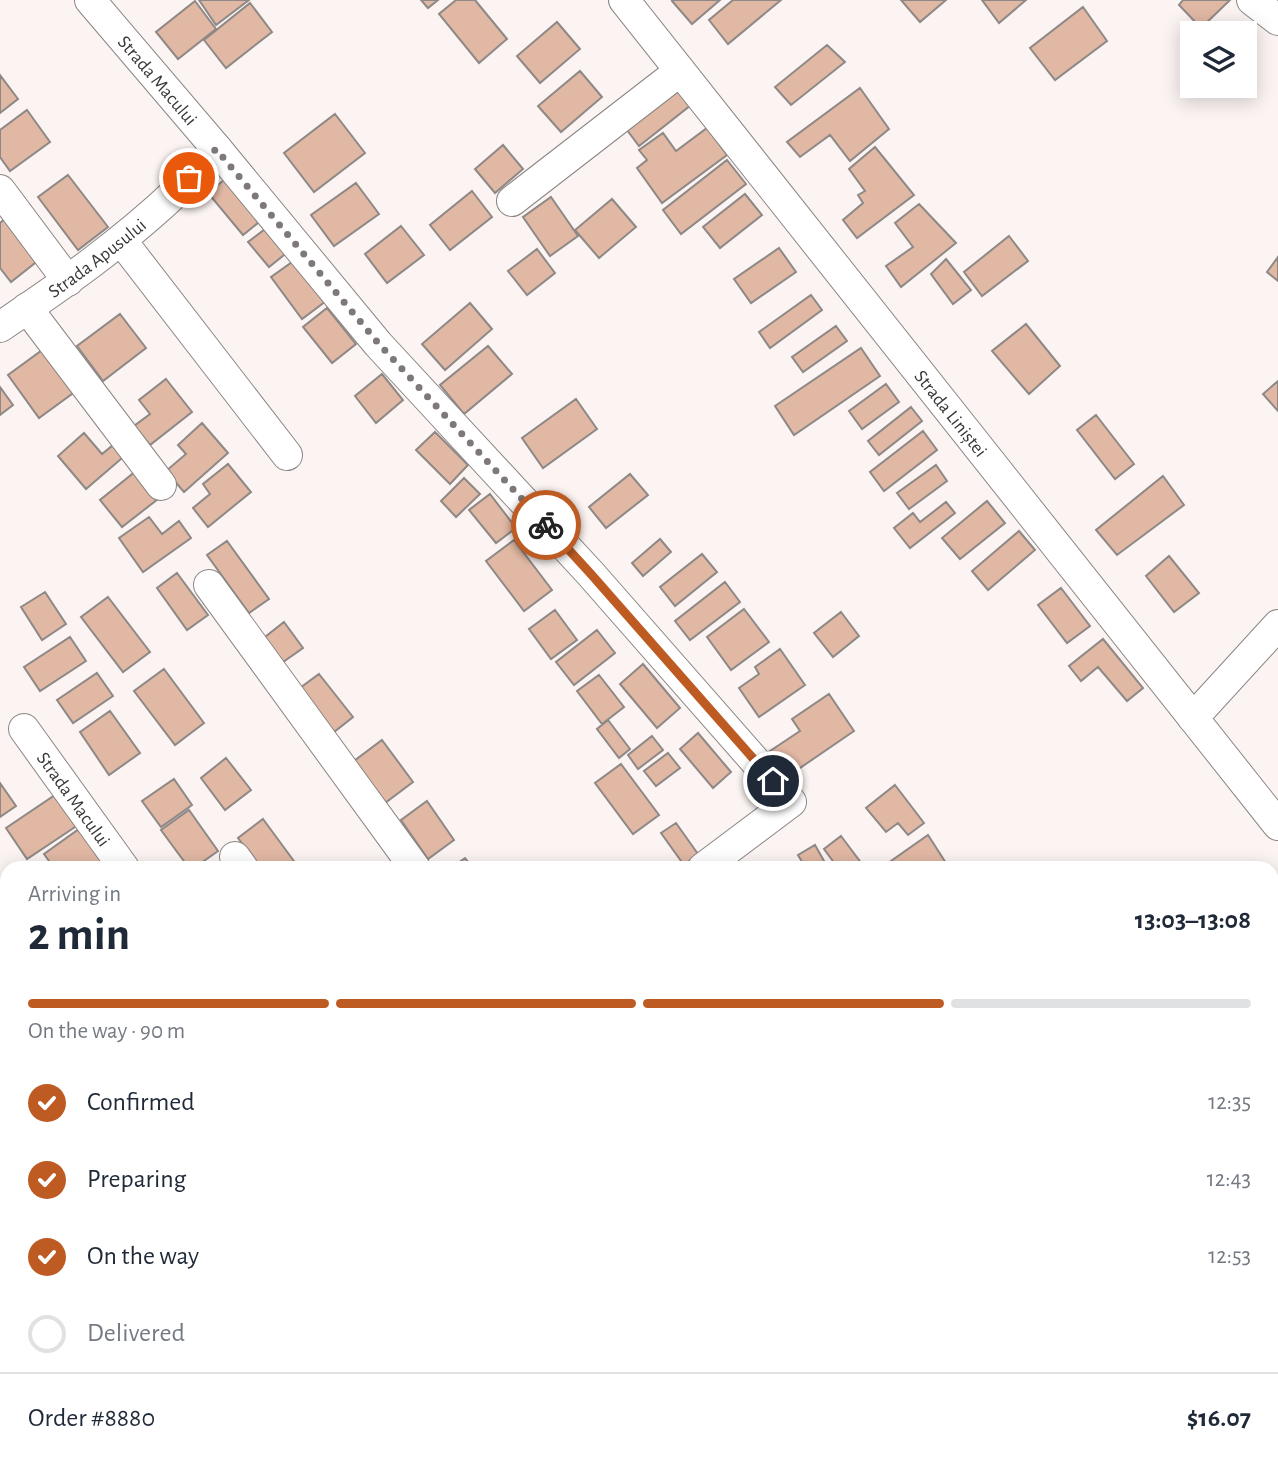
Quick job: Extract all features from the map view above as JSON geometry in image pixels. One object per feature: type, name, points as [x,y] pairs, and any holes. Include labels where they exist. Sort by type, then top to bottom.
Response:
[{"type":"street","name":"Strada Macului","points":[[90,0],[379,344],[590,573],[791,802],[712,861]]},
{"type":"street","name":"Strada Liniștei","points":[[624,0],[1278,825]]},
{"type":"street","points":[[1252,0],[1278,20]]},
{"type":"street","points":[[512,201],[680,71]]},
{"type":"street","name":"Strada Apusului","points":[[0,327],[68,281],[121,240],[175,192],[216,149]]},
{"type":"street","points":[[0,190],[68,281]]},
{"type":"street","points":[[121,240],[287,455]]},
{"type":"street","points":[[27,309],[161,485]]},
{"type":"street","points":[[209,585],[410,861]]},
{"type":"street","points":[[1193,718],[1278,625]]},
{"type":"street","name":"Strada Macului","points":[[24,729],[119,861]]},
{"type":"building","points":[[199,0],[249,0],[216,25]]},
{"type":"building","points":[[421,0],[438,0],[428,8]]},
{"type":"building","points":[[456,0],[475,0],[507,39],[479,63],[439,14]]},
{"type":"building","points":[[720,0],[692,24],[672,1]]},
{"type":"building","points":[[733,0],[781,0],[728,44],[709,20]]},
{"type":"building","points":[[901,0],[946,0],[920,22]]},
{"type":"building","points":[[982,0],[1026,0],[999,23]]},
{"type":"building","points":[[1183,0],[1230,0],[1208,21],[1194,21],[1179,5]]},
{"type":"building","points":[[195,1],[216,29],[178,59],[156,32]]},
{"type":"building","points":[[250,3],[272,32],[226,68],[204,40]]},
{"type":"building","points":[[1083,7],[1107,41],[1055,80],[1030,48]]},
{"type":"building","points":[[557,22],[580,49],[540,83],[517,56]]},
{"type":"building","points":[[827,45],[845,62],[791,105],[775,87]]},
{"type":"building","points":[[580,71],[602,97],[561,132],[538,106]]},
{"type":"building","points":[[0,75],[18,99],[0,113]]},
{"type":"building","points":[[676,86],[691,105],[639,146],[624,126]]},
{"type":"building","points":[[860,88],[889,129],[850,161],[830,135],[800,157],[787,142]]},
{"type":"building","points":[[27,110],[50,142],[10,171],[0,157],[0,130]]},
{"type":"building","points":[[335,114],[365,153],[314,192],[284,153]]},
{"type":"building","points":[[707,128],[727,155],[662,203],[637,168],[647,160],[639,150],[663,133],[676,151]]},
{"type":"building","points":[[503,145],[523,169],[495,193],[475,169]]},
{"type":"building","points":[[875,147],[914,195],[857,238],[843,220],[863,203],[858,195],[865,191],[849,169]]},
{"type":"building","points":[[727,160],[746,184],[681,234],[663,210]]},
{"type":"building","points":[[68,175],[108,227],[78,250],[38,197]]},
{"type":"building","points":[[229,176],[264,218],[243,235],[208,193]]},
{"type":"building","points":[[356,183],[379,214],[334,246],[311,215]]},
{"type":"building","points":[[472,191],[492,217],[450,250],[430,225]]},
{"type":"building","points":[[745,194],[762,215],[720,248],[703,227]]},
{"type":"building","points":[[551,197],[578,236],[550,256],[523,217]]},
{"type":"building","points":[[612,199],[636,227],[599,258],[575,230]]},
{"type":"building","points":[[919,204],[956,243],[901,287],[886,266],[913,247],[895,223]]},
{"type":"building","points":[[7,217],[40,259],[11,282],[0,268],[0,223]]},
{"type":"building","points":[[269,226],[289,251],[269,267],[248,242]]},
{"type":"building","points":[[401,226],[424,255],[387,283],[365,254]]},
{"type":"building","points":[[1009,236],[1028,261],[982,296],[964,272]]},
{"type":"building","points":[[779,248],[796,272],[751,303],[734,279]]},
{"type":"building","points":[[537,249],[555,273],[527,295],[508,271]]},
{"type":"building","points":[[1278,257],[1278,281],[1267,272]]},
{"type":"building","points":[[946,259],[971,290],[953,304],[931,274]]},
{"type":"building","points":[[295,260],[326,301],[302,319],[271,277]]},
{"type":"building","points":[[811,295],[822,310],[770,348],[759,332]]},
{"type":"building","points":[[470,303],[492,329],[445,370],[422,344]]},
{"type":"building","points":[[327,308],[356,344],[332,363],[303,327]]},
{"type":"building","points":[[120,314],[146,348],[103,381],[77,346]]},
{"type":"building","points":[[1026,324],[1060,366],[1029,394],[992,351]]},
{"type":"building","points":[[836,326],[847,341],[803,372],[792,357]]},
{"type":"building","points":[[488,346],[512,374],[464,414],[440,385]]},
{"type":"building","points":[[45,348],[76,391],[39,418],[8,375]]},
{"type":"building","points":[[861,348],[880,376],[794,435],[775,406]]},
{"type":"building","points":[[382,374],[403,400],[376,423],[355,396]]},
{"type":"building","points":[[166,379],[192,412],[150,445],[134,426],[150,414],[139,400]]},
{"type":"building","points":[[1278,381],[1278,411],[1263,394]]},
{"type":"building","points":[[886,384],[899,402],[862,429],[849,411]]},
{"type":"building","points":[[0,387],[13,405],[0,415]]},
{"type":"building","points":[[576,399],[597,429],[543,468],[522,438]]},
{"type":"building","points":[[911,407],[922,421],[879,455],[868,441]]},
{"type":"building","points":[[1096,415],[1134,464],[1115,479],[1077,430]]},
{"type":"building","points":[[202,423],[228,453],[184,492],[166,471],[186,454],[178,445]]},
{"type":"building","points":[[923,431],[937,450],[884,491],[870,472]]},
{"type":"building","points":[[435,432],[468,465],[450,484],[416,450]]},
{"type":"building","points":[[84,433],[102,454],[118,441],[128,453],[86,489],[58,456]]},
{"type":"building","points":[[228,464],[251,492],[208,527],[193,508],[210,494],[203,484]]},
{"type":"building","points":[[936,465],[947,481],[909,509],[897,493]]},
{"type":"building","points":[[136,471],[158,499],[122,527],[100,500]]},
{"type":"building","points":[[630,474],[648,495],[606,528],[589,507]]},
{"type":"building","points":[[1163,476],[1184,505],[1117,555],[1096,530]]},
{"type":"building","points":[[464,478],[480,494],[456,517],[441,501]]},
{"type":"building","points":[[490,494],[516,528],[496,543],[469,510]]},
{"type":"building","points":[[987,501],[1005,523],[960,559],[942,538]]},
{"type":"building","points":[[946,502],[955,513],[910,548],[894,528],[913,513],[920,522]]},
{"type":"building","points":[[149,517],[162,534],[179,521],[191,538],[143,572],[119,538]]},
{"type":"building","points":[[1019,531],[1035,550],[988,590],[972,571]]},
{"type":"building","points":[[660,539],[671,552],[643,576],[632,563]]},
{"type":"building","points":[[514,540],[552,590],[524,611],[486,561]]},
{"type":"building","points":[[227,541],[269,599],[249,613],[207,555]]},
{"type":"building","points":[[702,554],[717,572],[675,606],[660,587]]},
{"type":"building","points":[[1169,556],[1199,593],[1174,612],[1146,576]]},
{"type":"building","points":[[177,573],[208,615],[187,630],[157,588]]},
{"type":"building","points":[[725,582],[740,602],[690,640],[675,621]]},
{"type":"building","points":[[1061,588],[1090,626],[1067,643],[1038,605]]},
{"type":"building","points":[[45,592],[66,624],[42,640],[21,607]]},
{"type":"building","points":[[108,597],[150,652],[123,672],[81,617]]},
{"type":"building","points":[[744,609],[769,642],[731,670],[707,637]]},
{"type":"building","points":[[555,610],[577,640],[551,659],[529,629]]},
{"type":"building","points":[[841,612],[859,636],[833,657],[814,633]]},
{"type":"building","points":[[284,622],[303,648],[283,662],[265,637]]},
{"type":"building","points":[[597,630],[615,653],[574,685],[556,662]]},
{"type":"building","points":[[70,637],[86,661],[40,691],[24,667]]},
{"type":"building","points":[[1103,639],[1143,688],[1127,701],[1098,667],[1081,681],[1069,666]]},
{"type":"building","points":[[780,649],[805,685],[759,717],[739,688],[759,674],[755,667]]},
{"type":"building","points":[[643,664],[680,708],[657,728],[620,684]]},
{"type":"building","points":[[164,669],[204,723],[175,745],[134,691]]},
{"type":"building","points":[[97,673],[113,696],[73,723],[57,700]]},
{"type":"building","points":[[319,674],[353,717],[334,732],[300,688]]},
{"type":"building","points":[[599,675],[624,707],[602,724],[577,691]]},
{"type":"building","points":[[829,694],[854,731],[784,779],[767,753],[800,731],[792,719]]},
{"type":"building","points":[[110,711],[140,753],[109,775],[80,732]]},
{"type":"building","points":[[608,720],[630,749],[619,758],[597,729]]},
{"type":"building","points":[[698,733],[731,772],[713,788],[680,749]]},
{"type":"building","points":[[652,736],[663,750],[638,769],[628,755]]},
{"type":"building","points":[[382,740],[413,782],[385,803],[354,761]]},
{"type":"building","points":[[668,753],[680,768],[656,786],[644,771]]},
{"type":"building","points":[[226,758],[251,790],[225,810],[201,778]]},
{"type":"building","points":[[621,764],[659,815],[633,834],[595,783]]},
{"type":"building","points":[[174,779],[192,805],[161,827],[142,801]]},
{"type":"building","points":[[0,783],[16,806],[0,817]]},
{"type":"building","points":[[895,785],[924,823],[908,835],[898,823],[886,832],[866,808]]},
{"type":"building","points":[[58,793],[78,825],[27,859],[6,828]]},
{"type":"building","points":[[427,801],[454,840],[428,859],[401,820]]},
{"type":"building","points":[[189,810],[218,851],[204,861],[184,861],[161,830]]},
{"type":"building","points":[[263,819],[294,861],[255,861],[238,838]]},
{"type":"building","points":[[676,823],[698,854],[689,861],[681,861],[661,833]]},
{"type":"building","points":[[86,824],[111,860],[49,861],[44,854]]},
{"type":"building","points":[[928,835],[945,861],[891,861]]},
{"type":"building","points":[[841,836],[860,861],[833,861],[824,849]]},
{"type":"building","points":[[815,845],[824,861],[802,861],[798,855]]},
{"type":"way so far","points":[[189,178],[216,149],[379,344],[546,525]]},
{"type":"route","points":[[546,525],[773,781]]}]
